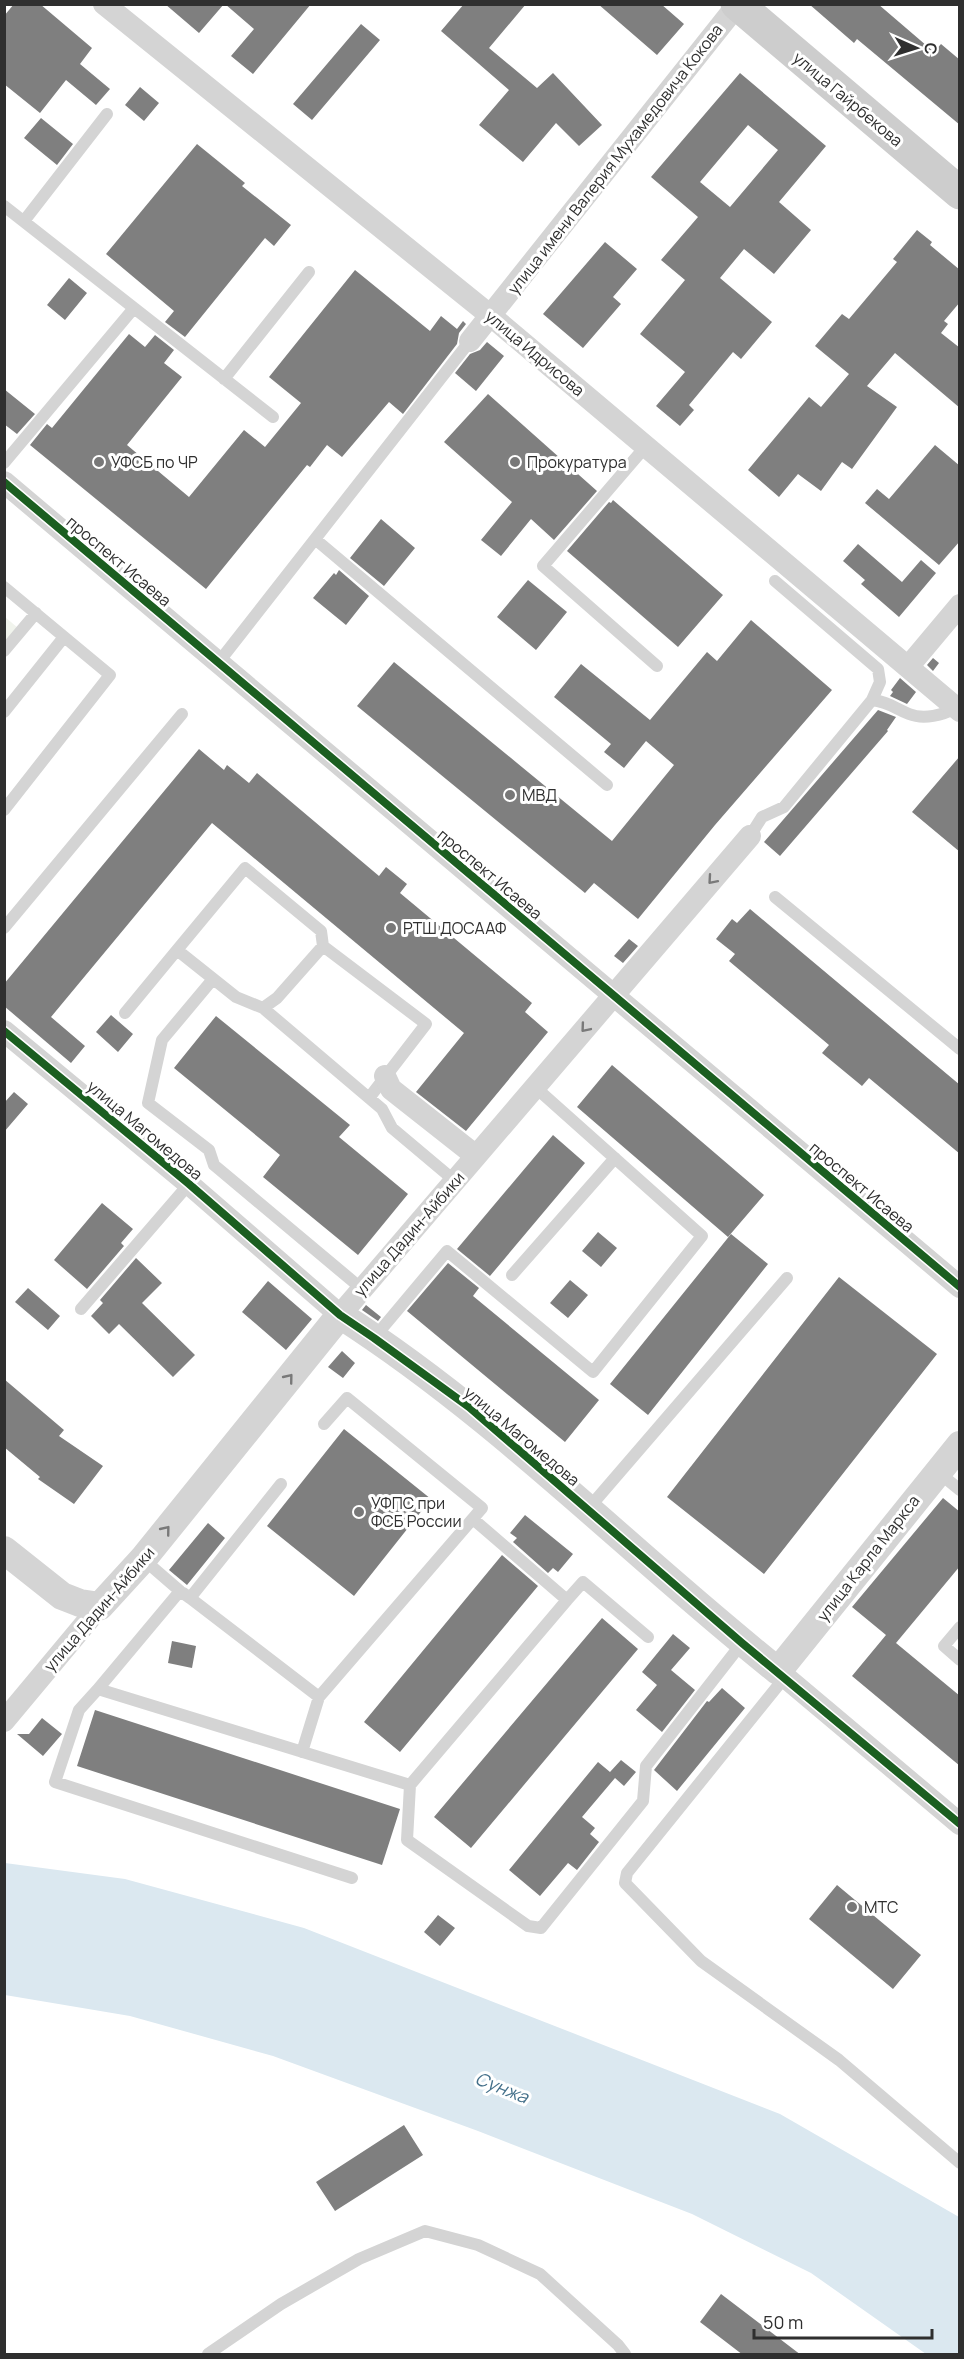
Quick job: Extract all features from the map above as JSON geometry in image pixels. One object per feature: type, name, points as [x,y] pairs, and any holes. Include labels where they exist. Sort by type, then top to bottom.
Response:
[{"type":"main road","name":"улица Гайрбекова","points":[[738,5],[960,193]]},
{"type":"street","name":"улица Идрисова","points":[[104,4],[491,316],[958,709]]},
{"type":"street","name":"улица имени Валерия Мухамедовича Кокова","points":[[470,341],[738,5]]},
{"type":"street","name":"проспект Исаева","points":[[4,482],[960,1287]]},
{"type":"street","points":[[908,667],[960,605]]},
{"type":"street","name":"улица Дадин-Айбики","points":[[4,1721],[100,1606],[143,1559],[340,1315],[750,836]]},
{"type":"street","name":"улица Магомедова","points":[[4,1032],[189,1184],[340,1315],[469,1407],[742,1643],[960,1824]]},
{"type":"street","points":[[385,1076],[391,1089],[476,1156]]},
{"type":"street","name":"улица Карла Маркса","points":[[782,1674],[937,1471],[960,1445]]},
{"type":"street","points":[[4,1550],[62,1596],[80,1603],[100,1606]]},
{"type":"lane","points":[[24,221],[107,114]]},
{"type":"lane","points":[[4,206],[273,417]]},
{"type":"lane","points":[[224,379],[309,272]]},
{"type":"lane","points":[[4,463],[134,308]]},
{"type":"lane","points":[[218,663],[470,341]]},
{"type":"lane","points":[[646,446],[543,566],[657,666]]},
{"type":"lane","points":[[315,539],[607,785]]},
{"type":"lane","points":[[750,836],[762,817],[784,807],[872,700],[880,682],[878,669],[775,581]]},
{"type":"lane","points":[[4,587],[110,675],[4,810]]},
{"type":"lane","points":[[4,651],[36,613]]},
{"type":"lane","points":[[4,712],[64,637]]},
{"type":"lane","points":[[872,700],[886,702],[911,715],[942,716],[958,709]]},
{"type":"lane","points":[[4,928],[182,714]]},
{"type":"lane","points":[[125,1013],[245,868],[321,931],[323,946],[426,1024],[369,1098]]},
{"type":"lane","points":[[775,897],[960,1049]]},
{"type":"lane","points":[[263,1008],[278,998],[323,946]]},
{"type":"lane","points":[[177,950],[236,997],[263,1008],[382,1109],[392,1128],[455,1181]]},
{"type":"lane","points":[[213,979],[162,1040],[148,1103],[208,1150],[214,1165],[362,1289]]},
{"type":"lane","points":[[374,1338],[447,1251],[593,1372],[702,1236],[535,1087]]},
{"type":"lane","points":[[512,1275],[615,1158]]},
{"type":"lane","points":[[81,1309],[189,1184]]},
{"type":"lane","points":[[588,1510],[787,1278]]},
{"type":"lane","points":[[302,1752],[319,1697],[482,1508],[347,1398],[324,1424]]},
{"type":"lane","points":[[937,1471],[960,1490]]},
{"type":"lane","points":[[280,1484],[185,1595],[79,1710],[55,1782],[352,1878]]},
{"type":"lane","points":[[473,1519],[567,1600]]},
{"type":"lane","points":[[143,1559],[185,1595],[319,1697]]},
{"type":"lane","points":[[648,1637],[583,1582],[410,1785],[407,1840],[528,1926],[541,1929],[643,1801],[646,1766],[742,1643]]},
{"type":"lane","points":[[960,1627],[944,1646],[960,1660]]},
{"type":"lane","points":[[782,1674],[627,1873],[625,1883],[701,1961],[839,2060],[960,2163]]},
{"type":"lane","points":[[98,1689],[410,1785]]},
{"type":"lane","points":[[208,2355],[281,2304],[359,2259],[425,2231],[478,2245],[540,2274],[618,2345],[625,2355]]},
{"type":"shaded area","points":[[5,617],[18,628],[5,644]]},
{"type":"water","name":"Сунжа","points":[[5,1863],[125,1879],[304,1928],[780,2114],[959,2217],[959,2354],[926,2354],[811,2273],[692,2214],[478,2131],[273,2056],[130,2016],[5,1995]]},
{"type":"building","points":[[14,4],[40,4],[92,48],[80,64],[110,89],[96,105],[66,80],[40,113],[4,84],[4,16]]},
{"type":"building","points":[[165,4],[224,4],[199,33]]},
{"type":"building","points":[[225,4],[311,4],[253,74],[231,56],[254,29]]},
{"type":"building","points":[[464,4],[526,4],[489,48],[537,88],[553,73],[602,125],[579,146],[556,123],[523,162],[479,125],[509,90],[441,31]]},
{"type":"building","points":[[598,4],[661,4],[684,24],[657,55]]},
{"type":"building","points":[[809,4],[878,4],[934,52],[941,44],[960,60],[960,125],[857,39],[854,43]]},
{"type":"building","points":[[361,24],[380,40],[312,120],[293,104]]},
{"type":"building","points":[[740,73],[826,146],[779,202],[811,230],[774,274],[744,249],[720,278],[772,322],[741,359],[733,352],[689,405],[694,410],[680,426],[656,406],[685,372],[640,334],[685,280],[661,260],[698,217],[651,177]],"holes":[[[748,125],[778,150],[730,207],[700,182]]]},
{"type":"building","points":[[140,87],[159,103],[144,121],[125,105]]},
{"type":"building","points":[[41,118],[73,144],[57,165],[24,138]]},
{"type":"building","points":[[197,144],[245,183],[242,186],[291,225],[274,246],[265,238],[185,337],[165,322],[174,311],[106,254]]},
{"type":"building","points":[[917,230],[932,242],[930,245],[960,270],[960,302],[944,321],[948,324],[941,333],[960,348],[960,408],[895,353],[867,386],[897,407],[852,469],[842,462],[821,491],[798,474],[779,497],[748,470],[809,397],[821,407],[849,374],[815,346],[842,314],[849,319],[897,262],[893,259]]},
{"type":"building","points":[[605,242],[637,269],[613,297],[621,304],[583,348],[543,314]]},
{"type":"building","points":[[355,270],[430,331],[441,316],[457,329],[463,321],[466,324],[459,333],[457,344],[403,414],[389,402],[342,457],[327,445],[310,467],[307,465],[206,589],[30,445],[47,424],[52,428],[129,334],[145,347],[155,335],[174,350],[164,363],[182,377],[127,445],[189,497],[244,430],[265,447],[301,403],[269,377]]},
{"type":"building","points":[[69,278],[87,293],[65,320],[47,305]]},
{"type":"building","points":[[487,342],[504,356],[476,391],[455,373],[470,354],[480,350]]},
{"type":"building","points":[[4,389],[35,414],[17,434],[4,424]]},
{"type":"building","name":"Прокуратура","points":[[488,394],[597,491],[554,540],[531,519],[501,556],[481,540],[512,502],[444,442]]},
{"type":"building","points":[[935,445],[960,466],[960,541],[939,565],[865,503],[877,489],[889,499]]},
{"type":"building","points":[[613,500],[723,595],[678,647],[567,551]]},
{"type":"building","points":[[381,519],[415,548],[384,586],[350,558]]},
{"type":"building","points":[[858,544],[902,582],[921,560],[936,573],[899,617],[861,584],[865,580],[843,561]]},
{"type":"building","points":[[339,570],[369,596],[346,625],[313,598]]},
{"type":"building","points":[[528,580],[567,612],[536,650],[497,617]]},
{"type":"building","points":[[751,620],[832,690],[715,825],[638,919],[594,883],[585,893],[357,706],[394,662],[612,841],[674,765],[646,741],[624,768],[604,752],[611,744],[554,697],[581,664],[650,720],[707,652],[717,661]]},
{"type":"building","points":[[933,658],[939,663],[933,671],[927,665]]},
{"type":"building","points":[[900,678],[916,692],[907,704],[890,696],[893,692],[891,690]]},
{"type":"building","points":[[878,710],[896,717],[888,731],[780,856],[764,842]]},
{"type":"building","name":"РТШ ДОСААФ","points":[[199,749],[224,770],[227,765],[249,783],[257,773],[379,876],[386,867],[407,884],[400,893],[532,1003],[525,1012],[548,1032],[466,1131],[416,1092],[464,1033],[212,823],[51,1017],[85,1046],[71,1063],[4,1006],[4,984]]},
{"type":"building","points":[[960,756],[960,852],[912,812]]},
{"type":"building","points":[[750,909],[960,1085],[960,1154],[869,1078],[862,1086],[822,1053],[829,1045],[729,961],[735,954],[716,939],[732,919],[737,923]]},
{"type":"building","points":[[629,939],[638,946],[623,963],[614,956]]},
{"type":"building","points":[[111,1015],[133,1034],[118,1052],[96,1032]]},
{"type":"building","points":[[216,1016],[350,1125],[339,1137],[408,1194],[358,1255],[263,1177],[280,1155],[174,1068]]},
{"type":"building","points":[[612,1065],[764,1195],[728,1237],[577,1107]]},
{"type":"building","points":[[14,1092],[28,1104],[4,1132],[4,1103]]},
{"type":"building","points":[[553,1135],[585,1163],[490,1276],[457,1249]]},
{"type":"building","points":[[102,1203],[133,1229],[121,1243],[124,1246],[87,1289],[54,1260]]},
{"type":"building","points":[[598,1232],[617,1248],[601,1267],[582,1251]]},
{"type":"building","points":[[731,1234],[768,1264],[648,1415],[610,1384]]},
{"type":"building","points":[[136,1258],[162,1283],[142,1303],[195,1355],[173,1377],[119,1324],[109,1334],[91,1316],[103,1303],[100,1300]]},
{"type":"building","points":[[448,1263],[479,1288],[473,1296],[599,1400],[565,1442],[407,1311]]},
{"type":"building","points":[[839,1277],[937,1354],[764,1574],[667,1497]]},
{"type":"building","points":[[570,1280],[588,1295],[568,1318],[550,1303]]},
{"type":"building","points":[[268,1281],[312,1319],[286,1350],[242,1312]]},
{"type":"building","points":[[28,1288],[60,1316],[48,1330],[15,1302]]},
{"type":"building","points":[[366,1305],[381,1317],[378,1321],[362,1310]]},
{"type":"building","points":[[342,1351],[355,1363],[343,1378],[328,1367]]},
{"type":"building","points":[[4,1379],[64,1430],[59,1436],[103,1466],[74,1504],[38,1479],[40,1477],[4,1447]]},
{"type":"building","points":[[344,1429],[431,1499],[354,1596],[267,1526]]},
{"type":"building","points":[[943,1498],[960,1512],[960,1566],[896,1643],[960,1696],[960,1766],[852,1676],[886,1635],[852,1607]]},
{"type":"building","points":[[525,1515],[573,1554],[558,1572],[553,1568],[548,1573],[513,1542],[517,1538],[510,1533]]},
{"type":"building","points":[[208,1523],[225,1538],[187,1585],[169,1570]]},
{"type":"building","points":[[502,1555],[538,1586],[400,1752],[364,1722]]},
{"type":"building","points":[[602,1618],[638,1649],[471,1848],[434,1817]]},
{"type":"building","points":[[673,1634],[690,1648],[671,1670],[695,1690],[662,1732],[636,1710],[657,1685],[642,1672]]},
{"type":"building","points":[[172,1641],[196,1646],[192,1668],[168,1663]]},
{"type":"building","points":[[722,1688],[745,1708],[677,1791],[654,1770],[707,1701],[709,1702]]},
{"type":"building","points":[[95,1710],[400,1809],[382,1865],[77,1766]]},
{"type":"building","points":[[42,1718],[62,1734],[43,1756],[17,1734],[29,1734]]},
{"type":"building","points":[[621,1760],[636,1772],[624,1786],[615,1778],[582,1817],[595,1828],[590,1834],[599,1842],[577,1870],[568,1863],[540,1896],[509,1870],[598,1762],[610,1772]]},
{"type":"building","points":[[837,1885],[921,1955],[893,1989],[809,1919]]},
{"type":"building","points":[[438,1915],[455,1928],[440,1946],[424,1932]]},
{"type":"building","points":[[404,2125],[423,2155],[335,2211],[316,2182]]},
{"type":"building","points":[[721,2294],[801,2355],[743,2355],[700,2322]]},
{"type":"cycle path","points":[[4,482],[960,1287]]},
{"type":"cycle path","points":[[4,1031],[189,1184],[340,1315],[469,1407],[742,1643],[960,1824]]},
{"type":"place","name":"УФСБ по ЧР","points":[[99,462]]},
{"type":"place","name":"Прокуратура","points":[[515,462]]},
{"type":"place","name":"МВД","points":[[510,795]]},
{"type":"place","name":"РТШ ДОСААФ","points":[[391,928]]},
{"type":"place","name":"УФПС при ФСБ России","points":[[359,1512]]},
{"type":"place","name":"МТС","points":[[852,1907]]}]
